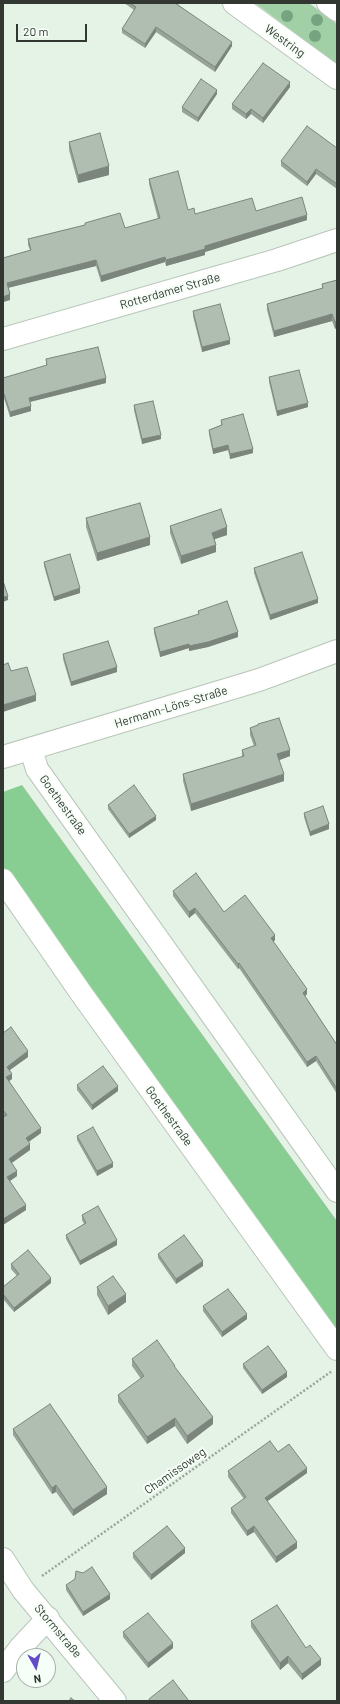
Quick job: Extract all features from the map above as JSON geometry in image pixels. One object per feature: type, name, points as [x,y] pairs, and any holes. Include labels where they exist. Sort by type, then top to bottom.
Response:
[{"type":"street","name":"Westring","points":[[234,3],[337,78]]},
{"type":"street","points":[[328,3],[337,10]]},
{"type":"street","name":"Rotterdamer Straße","points":[[3,339],[277,260],[337,240]]},
{"type":"street","name":"Hermann-Löns-Straße","points":[[3,757],[259,680],[337,651]]},
{"type":"street","name":"Goethestraße","points":[[31,749],[37,769],[337,1191]]},
{"type":"street","name":"Goethestraße","points":[[3,880],[90,1006],[337,1349]]},
{"type":"street","name":"Stormstraße","points":[[3,1559],[23,1590],[48,1618],[114,1701]]},
{"type":"street","points":[[3,1671],[20,1648],[48,1618]]},
{"type":"path","name":"Chamissoweg","points":[[23,1590],[337,1368]]},
{"type":"green space","points":[[255,3],[309,3],[337,24],[337,64]]},
{"type":"green space","points":[[22,785],[337,1221],[337,1333],[3,867],[3,792]]},
{"type":"building","points":[[130,3],[175,3],[232,42],[215,67],[156,27],[145,44],[122,29],[136,7]]},
{"type":"building","points":[[263,63],[290,82],[263,118],[251,109],[246,114],[232,104]]},
{"type":"building","points":[[201,79],[217,90],[198,118],[182,107]]},
{"type":"building","points":[[307,126],[337,148],[337,184],[316,169],[307,182],[281,161]]},
{"type":"building","points":[[100,133],[109,166],[78,175],[69,142]]},
{"type":"building","points":[[178,171],[188,210],[194,208],[195,214],[252,198],[256,211],[302,197],[307,215],[205,246],[205,249],[166,260],[165,257],[101,276],[96,260],[7,283],[10,294],[3,297],[3,258],[31,250],[28,239],[85,225],[85,223],[120,213],[125,228],[160,218],[149,179]]},
{"type":"building","points":[[337,280],[337,322],[335,322],[332,314],[274,331],[267,304],[323,288],[322,284]]},
{"type":"building","points":[[220,304],[230,340],[202,347],[193,311]]},
{"type":"building","points":[[98,347],[106,378],[29,398],[31,406],[10,412],[3,391],[3,378],[47,365],[46,359]]},
{"type":"building","points":[[299,370],[308,403],[277,411],[269,377]]},
{"type":"building","points":[[153,401],[161,435],[142,439],[134,405]]},
{"type":"building","points":[[243,414],[253,449],[230,454],[228,445],[213,449],[209,430],[222,425],[221,420]]},
{"type":"building","points":[[140,503],[150,537],[97,553],[86,518]]},
{"type":"building","points":[[221,509],[227,527],[212,533],[216,545],[181,556],[170,526]]},
{"type":"building","points":[[302,552],[318,599],[270,615],[254,568]]},
{"type":"building","points":[[70,554],[80,588],[54,597],[44,562]]},
{"type":"building","points":[[3,581],[8,596],[3,597]]},
{"type":"building","points":[[227,601],[238,632],[208,642],[189,646],[189,644],[160,652],[154,628],[199,614],[198,611]]},
{"type":"building","points":[[108,641],[117,667],[71,682],[63,654]]},
{"type":"building","points":[[8,663],[11,671],[27,667],[36,695],[3,705],[3,665]]},
{"type":"building","points":[[279,718],[290,750],[277,754],[284,774],[191,804],[183,774],[244,756],[242,750],[256,745],[250,728]]},
{"type":"building","points":[[134,785],[156,816],[129,834],[108,805]]},
{"type":"building","points":[[323,806],[329,824],[310,832],[304,813]]},
{"type":"building","points":[[196,873],[224,912],[245,895],[275,935],[271,938],[307,989],[303,993],[337,1045],[337,1089],[316,1056],[307,1062],[239,963],[238,964],[195,908],[189,912],[173,891]]},
{"type":"building","points":[[11,1027],[28,1051],[7,1067],[12,1074],[6,1077],[41,1128],[26,1138],[30,1144],[9,1159],[17,1171],[7,1177],[26,1205],[3,1219],[3,1117],[7,1115],[3,1110],[3,1033]]},
{"type":"building","points":[[103,1066],[118,1086],[92,1105],[77,1085]]},
{"type":"building","points":[[93,1127],[113,1163],[97,1171],[77,1136]]},
{"type":"building","points":[[98,1206],[117,1240],[80,1261],[66,1235],[86,1223],[82,1215]]},
{"type":"building","points":[[184,1235],[203,1261],[176,1279],[158,1254]]},
{"type":"building","points":[[28,1250],[51,1278],[14,1308],[3,1294],[3,1287],[19,1274],[11,1264]]},
{"type":"building","points":[[113,1276],[126,1294],[108,1306],[97,1287]]},
{"type":"building","points":[[228,1289],[247,1314],[222,1332],[203,1306]]},
{"type":"building","points":[[157,1340],[174,1366],[213,1417],[187,1436],[175,1418],[147,1437],[118,1395],[144,1376],[132,1359]]},
{"type":"building","points":[[268,1346],[287,1372],[262,1390],[243,1364]]},
{"type":"building","points":[[50,1404],[107,1487],[73,1510],[56,1485],[52,1488],[13,1429]]},
{"type":"building","points":[[270,1441],[278,1452],[289,1444],[307,1468],[265,1498],[297,1542],[276,1557],[254,1526],[247,1531],[231,1508],[246,1497],[228,1471]]},
{"type":"building","points":[[167,1526],[185,1548],[151,1575],[133,1553]]},
{"type":"building","points":[[92,1567],[110,1594],[83,1612],[66,1585],[75,1579],[76,1571],[83,1573]]},
{"type":"building","points":[[277,1605],[306,1648],[310,1645],[321,1659],[302,1674],[288,1656],[280,1663],[251,1621]]},
{"type":"building","points":[[148,1613],[173,1643],[148,1663],[123,1632]]},
{"type":"building","points":[[173,1680],[189,1701],[150,1701],[149,1699]]}]
